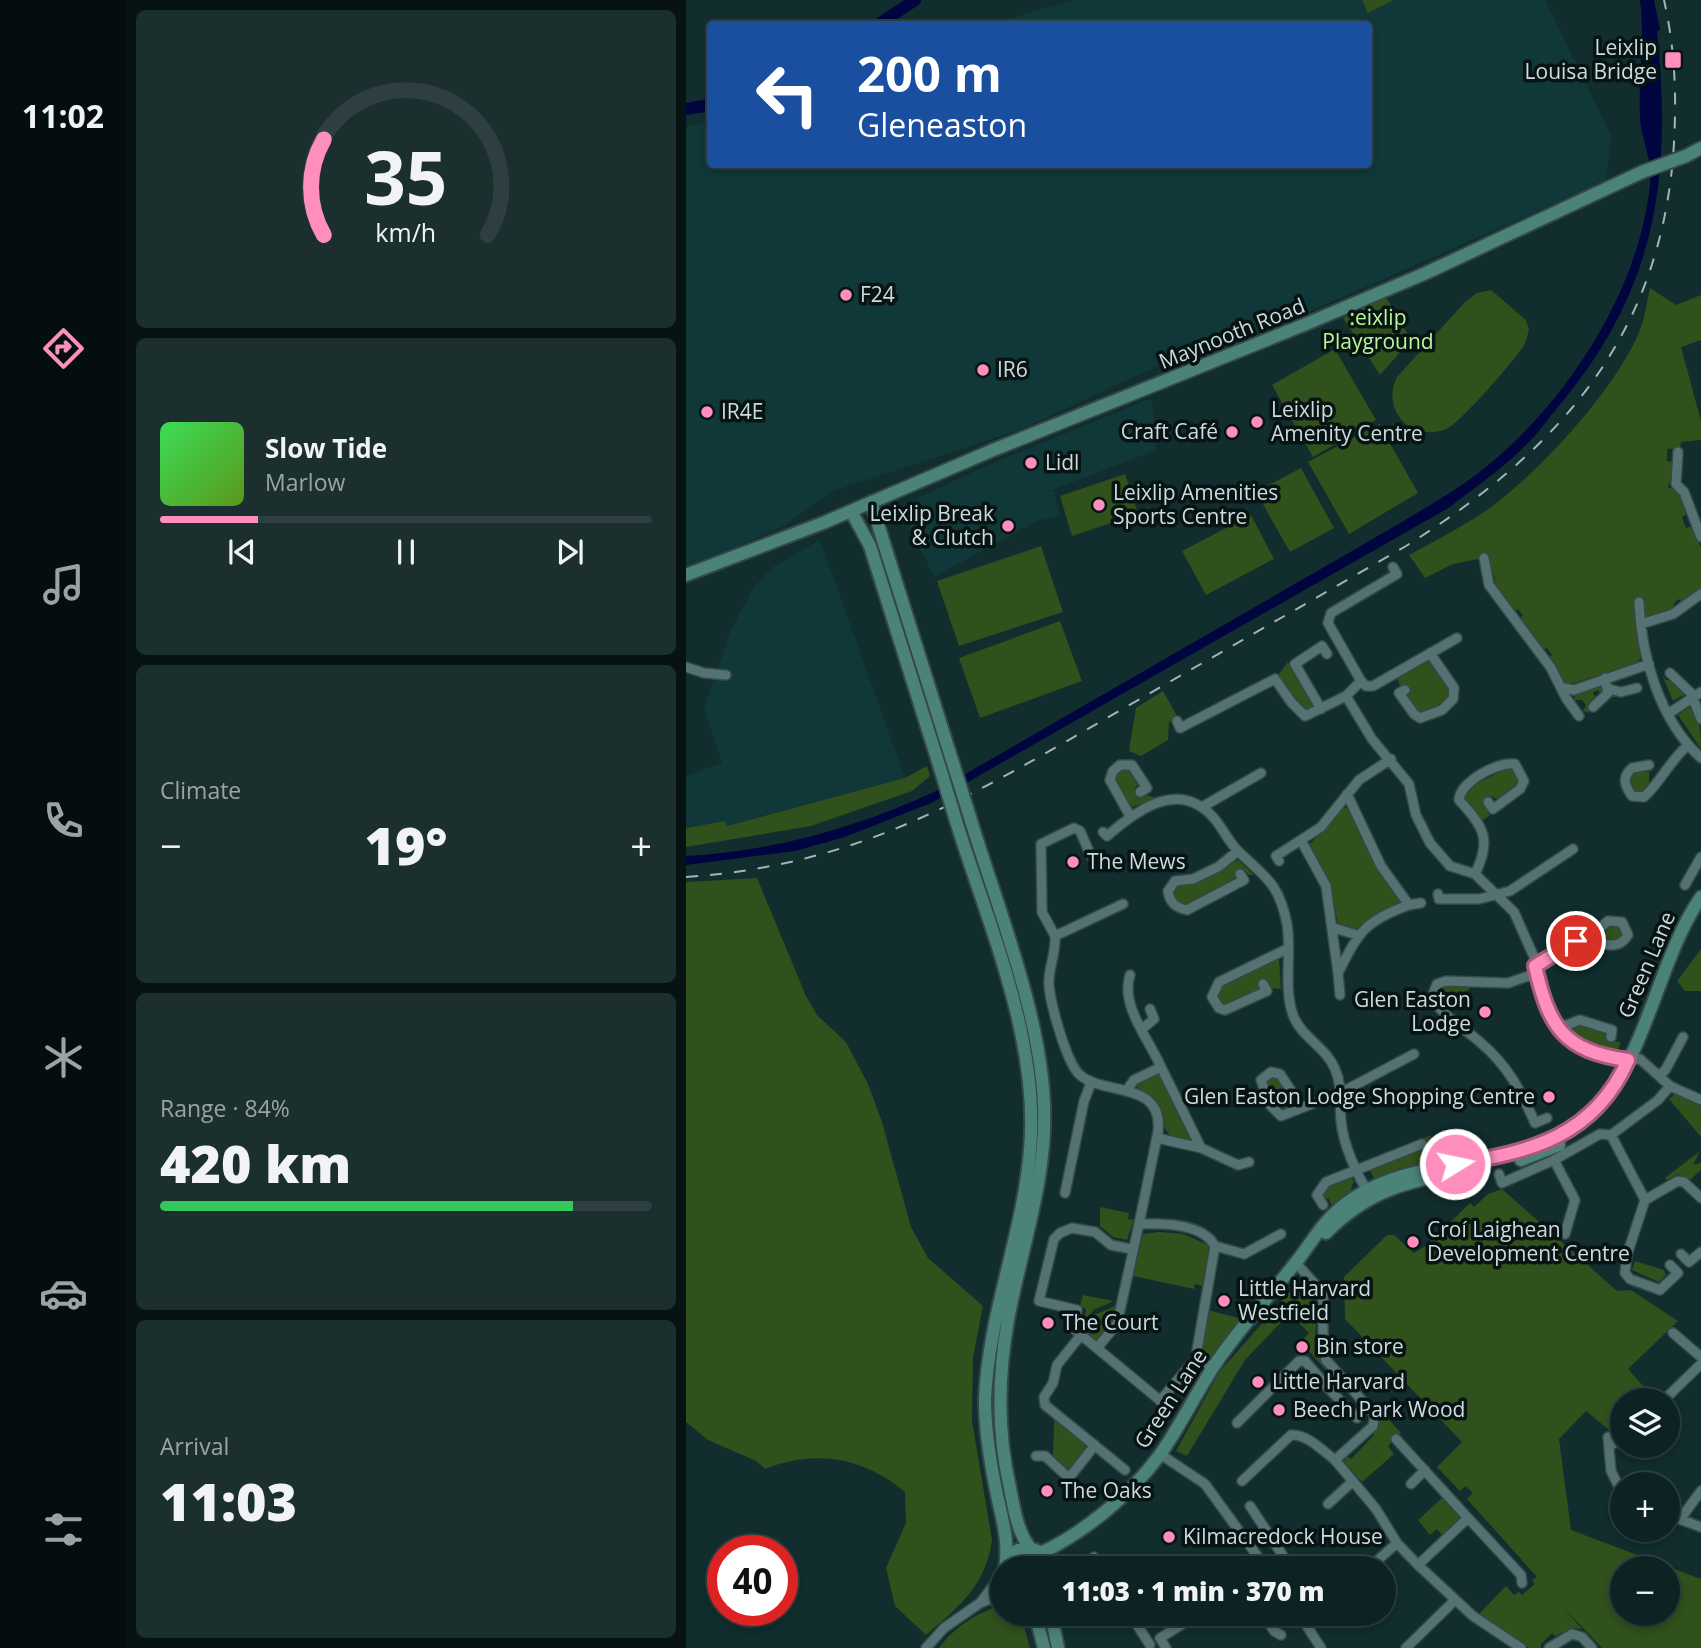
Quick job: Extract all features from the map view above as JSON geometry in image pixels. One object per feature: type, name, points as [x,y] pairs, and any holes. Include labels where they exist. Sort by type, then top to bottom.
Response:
[{"type":"main road","name":"Maynooth Road","points":[[686,575],[793,535],[1426,274],[1641,172],[1687,156],[1701,148]]},
{"type":"main road","points":[[872,502],[1031,1016],[1042,1076],[1042,1173],[1008,1318],[999,1389],[1005,1469],[1023,1537],[1041,1556]]},
{"type":"main road","points":[[851,511],[870,546],[940,768],[1020,1026],[1030,1085],[1031,1148],[1026,1184],[1000,1292],[987,1368],[986,1429],[990,1462],[1005,1530],[1006,1556]]},
{"type":"main road","name":"Green Lane","points":[[1369,1193],[1415,1180],[1528,1158],[1558,1146],[1585,1128],[1623,1087],[1650,1004],[1679,934],[1701,897]]},
{"type":"main road","name":"Green Lane","points":[[1012,1556],[1017,1550],[1036,1550],[1063,1542],[1123,1495],[1160,1454],[1213,1368],[1296,1263],[1369,1193],[1401,1175],[1521,1152],[1555,1139],[1581,1123],[1600,1104],[1607,1101],[1618,1087],[1651,1024],[1701,910]]},
{"type":"main road","points":[[1650,1004],[1662,986],[1668,983]]},
{"type":"main road","points":[[1480,1160],[1485,1163],[1528,1158]]},
{"type":"main road","name":"Green Lane","points":[[1055,1556],[1063,1542]]},
{"type":"main road","points":[[1038,1626],[1044,1648]]},
{"type":"main road","points":[[1053,1626],[1058,1648]]},
{"type":"street","points":[[1678,452],[1676,484],[1684,492],[1701,537]]},
{"type":"street","points":[[1484,558],[1489,585],[1564,688],[1566,698],[1579,716]]},
{"type":"street","points":[[1393,567],[1397,574],[1331,613],[1328,622],[1361,681],[1366,686],[1373,686],[1457,638]]},
{"type":"street","points":[[1641,624],[1674,614],[1701,594]]},
{"type":"street","points":[[1639,602],[1649,664],[1668,714],[1687,746],[1701,758]]},
{"type":"street","points":[[1321,709],[1295,664],[1322,646],[1327,654]]},
{"type":"street","points":[[1405,690],[1399,693],[1420,718],[1442,709],[1453,699],[1454,688],[1430,653]]},
{"type":"street","points":[[1564,688],[1574,690],[1649,664]]},
{"type":"street","points":[[686,667],[704,674],[726,675]]},
{"type":"street","points":[[1670,673],[1691,693],[1701,719]]},
{"type":"street","points":[[1605,678],[1609,690]]},
{"type":"street","points":[[1177,721],[1180,728],[1275,679],[1298,711],[1305,716],[1346,695],[1361,681]]},
{"type":"street","points":[[1609,690],[1621,692],[1637,688]]},
{"type":"street","points":[[1593,707],[1609,690]]},
{"type":"street","points":[[1668,714],[1701,692]]},
{"type":"street","points":[[1346,695],[1372,739],[1409,784],[1416,815],[1430,843],[1450,866],[1475,874],[1498,894],[1519,921],[1536,970],[1541,994],[1564,1038],[1579,1047],[1632,1059],[1661,1074],[1670,1086],[1701,1100]]},
{"type":"street","points":[[1649,765],[1632,768],[1625,777],[1632,796],[1644,797],[1649,793],[1664,769],[1687,746]]},
{"type":"street","points":[[1279,862],[1276,856],[1302,842],[1326,822],[1359,780],[1391,759]]},
{"type":"street","points":[[1475,874],[1484,857],[1486,840],[1476,821],[1459,800],[1460,794],[1469,783],[1495,768],[1507,763],[1515,764],[1524,781],[1520,789],[1493,809],[1488,802]]},
{"type":"street","points":[[1130,816],[1110,780],[1113,771],[1120,765],[1132,765],[1147,788],[1140,792]]},
{"type":"street","points":[[1202,807],[1261,773]]},
{"type":"street","points":[[1347,794],[1381,866],[1409,905]]},
{"type":"street","points":[[1103,832],[1107,836],[1130,816],[1163,799],[1174,797],[1202,807],[1238,851],[1273,884],[1287,927],[1294,1016],[1303,1032],[1334,1066],[1342,1092],[1341,1125],[1369,1193]]},
{"type":"street","points":[[1091,856],[1080,831],[1074,828],[1041,844],[1042,912],[1055,936],[1056,949],[1049,979],[1058,1023],[1072,1067],[1091,1083],[1141,1095],[1152,1106],[1159,1127],[1139,1224],[1131,1249],[1118,1324],[1097,1348]]},
{"type":"street","points":[[1302,842],[1326,886],[1334,928],[1340,995]]},
{"type":"street","points":[[1438,894],[1439,899],[1479,899],[1510,891],[1573,849]]},
{"type":"street","points":[[1238,851],[1218,867],[1193,879],[1175,881],[1168,891],[1169,898],[1178,908],[1187,910],[1244,880],[1240,874]]},
{"type":"street","points":[[1685,885],[1701,858]]},
{"type":"street","points":[[1338,973],[1357,935],[1376,919],[1409,905],[1421,903]]},
{"type":"street","points":[[1055,936],[1123,904]]},
{"type":"street","points":[[1334,928],[1357,935]]},
{"type":"street","points":[[1547,1118],[1535,1123],[1514,1077],[1481,1042],[1444,1013],[1433,1001],[1433,993],[1437,984],[1446,981],[1508,983],[1536,970],[1576,941],[1586,940]]},
{"type":"street","points":[[1263,984],[1267,991],[1236,1006],[1225,1010],[1214,1002],[1214,988],[1219,982],[1287,948]]},
{"type":"street","points":[[1130,975],[1126,987],[1142,1029],[1201,1148]]},
{"type":"street","points":[[1142,1029],[1154,1020],[1150,1009]]},
{"type":"street","points":[[1558,1028],[1580,1020],[1612,1030],[1611,1037]]},
{"type":"street","points":[[1661,1074],[1683,1037]]},
{"type":"street","points":[[1286,1095],[1292,1092],[1280,1074],[1271,1072],[1261,1080],[1270,1105],[1281,1116],[1342,1092],[1414,1054]]},
{"type":"street","points":[[1127,1090],[1134,1080],[1161,1067]]},
{"type":"street","points":[[1065,1193],[1069,1149],[1091,1083]]},
{"type":"street","points":[[1499,1174],[1502,1183],[1555,1160],[1600,1134],[1611,1135],[1658,1100],[1670,1086]]},
{"type":"street","points":[[1611,1135],[1645,1200]]},
{"type":"street","points":[[1157,1138],[1201,1148],[1238,1165],[1249,1161]]},
{"type":"street","points":[[1323,1205],[1317,1195],[1321,1187],[1357,1168],[1422,1144]]},
{"type":"street","points":[[1555,1160],[1576,1200],[1565,1234],[1555,1231]]},
{"type":"street","points":[[1670,1265],[1678,1273],[1660,1290],[1630,1279],[1625,1273],[1627,1255],[1645,1200],[1678,1181],[1684,1182],[1701,1198]]},
{"type":"street","points":[[1139,1224],[1189,1228],[1209,1237],[1215,1246],[1244,1254],[1281,1234]]},
{"type":"street","points":[[1131,1249],[1111,1245],[1095,1232],[1072,1228],[1060,1233],[1054,1239],[1039,1301],[1077,1310],[1074,1329],[1164,1404],[1191,1364]]},
{"type":"street","points":[[1213,1368],[1201,1360],[1197,1350],[1215,1246]]},
{"type":"street","points":[[1681,1254],[1689,1262],[1701,1251]]},
{"type":"street","points":[[1296,1263],[1323,1293],[1323,1350],[1328,1363],[1374,1414],[1375,1421],[1335,1460]]},
{"type":"street","points":[[1673,1333],[1701,1357]]},
{"type":"street","points":[[1081,1335],[1057,1365],[1054,1383],[1044,1397],[1045,1405],[1125,1470]]},
{"type":"street","points":[[1237,1423],[1298,1361],[1305,1361],[1357,1418]]},
{"type":"street","points":[[1676,1388],[1701,1364]]},
{"type":"street","points":[[1330,1390],[1342,1379]]},
{"type":"street","points":[[1242,1481],[1291,1435],[1296,1434],[1315,1444],[1335,1460],[1376,1509],[1396,1543],[1454,1601],[1521,1648]]},
{"type":"street","points":[[1396,1439],[1521,1575],[1522,1583]]},
{"type":"street","points":[[1035,1455],[1045,1455],[1069,1478],[1096,1445]]},
{"type":"street","points":[[1160,1454],[1205,1484],[1257,1556]]},
{"type":"street","points":[[1410,1484],[1425,1470]]},
{"type":"street","points":[[1328,1504],[1353,1481]]},
{"type":"street","points":[[1701,1491],[1681,1518],[1701,1527]]},
{"type":"street","points":[[1250,1506],[1283,1556]]},
{"type":"street","points":[[1418,1565],[1468,1518]]},
{"type":"street","points":[[1382,1556],[1396,1543]]},
{"type":"street","points":[[980,1603],[990,1590]]},
{"type":"street","points":[[926,1648],[944,1628],[990,1599]]},
{"type":"street","points":[[1406,1648],[1454,1601]]},
{"type":"street","points":[[1136,1626],[1147,1646],[1180,1626]]},
{"type":"street","points":[[1271,1626],[1282,1635]]},
{"type":"street","points":[[1307,1626],[1321,1648]]},
{"type":"street","points":[[1549,1648],[1572,1634],[1582,1637],[1592,1648]]},
{"type":"street","points":[[1160,1638],[1166,1648]]},
{"type":"shaded area","points":[[1072,0],[1366,0],[1369,13],[1394,0],[1545,0],[1611,135],[1606,181],[1288,321],[1169,361],[1022,429],[833,491],[785,525],[686,570],[686,127],[707,122],[707,168],[1372,168],[1372,21],[1001,21]]},
{"type":"shaded area","points":[[1640,0],[1654,0],[1660,30],[1657,31],[1662,136],[1658,184],[1650,230],[1637,275],[1617,319],[1591,363],[1538,432],[1515,455],[1450,507],[931,803],[845,837],[795,851],[686,865],[686,856],[751,849],[845,827],[936,791],[1397,525],[1461,486],[1502,453],[1534,422],[1589,350],[1612,310],[1630,268],[1643,226],[1650,175],[1640,117]]},
{"type":"shaded area","points":[[1152,400],[1156,450],[1047,492],[1054,491],[1060,516],[1039,520],[934,577],[900,507],[981,468]]},
{"type":"shaded area","points":[[820,540],[905,778],[726,826],[725,821],[686,828],[686,776],[722,763],[704,709],[730,632],[754,587],[773,567]]},
{"type":"green space","points":[[1362,0],[1394,0],[1368,13]]},
{"type":"green space","points":[[1650,288],[1676,305],[1701,295],[1701,340],[1681,347],[1701,421],[1701,440],[1681,442],[1680,448],[1667,449],[1667,461],[1673,462],[1674,472],[1668,487],[1681,493],[1687,514],[1682,517],[1686,528],[1692,526],[1701,548],[1701,589],[1683,604],[1679,599],[1673,604],[1675,609],[1651,619],[1636,618],[1643,656],[1635,664],[1567,685],[1548,658],[1552,655],[1547,648],[1542,651],[1519,619],[1523,615],[1518,609],[1513,612],[1493,586],[1495,578],[1484,558],[1453,564],[1425,578],[1409,555],[1497,503],[1521,483],[1569,434],[1612,380],[1628,354],[1642,325]]},
{"type":"green space","points":[[1491,290],[1526,320],[1529,330],[1525,344],[1489,389],[1448,428],[1422,432],[1410,427],[1400,418],[1393,403],[1392,393],[1397,377],[1465,302],[1477,293]]},
{"type":"green space","name":":eixlip Playground","points":[[1386,297],[1411,340],[1380,375],[1343,318]]},
{"type":"green space","points":[[1335,349],[1376,420],[1313,457],[1272,385]]},
{"type":"green space","points":[[1379,424],[1418,493],[1349,534],[1308,462]]},
{"type":"green space","points":[[1301,468],[1334,528],[1290,552],[1256,492]]},
{"type":"green space","name":"Leixlip Amenities Sports Centre","points":[[1125,474],[1138,514],[1072,536],[1060,496]]},
{"type":"green space","points":[[1251,515],[1274,559],[1206,595],[1182,551]]},
{"type":"green space","points":[[1041,546],[1063,612],[959,646],[937,581]]},
{"type":"green space","points":[[1060,621],[1082,681],[980,718],[959,658]]},
{"type":"green space","points":[[1429,659],[1450,689],[1449,698],[1426,712],[1416,712],[1406,697],[1410,693],[1406,687],[1400,686],[1397,677]]},
{"type":"green space","points":[[1288,662],[1313,703],[1312,710],[1305,714],[1278,675]]},
{"type":"green space","points":[[1662,675],[1666,680],[1673,680],[1688,693],[1673,701]]},
{"type":"green space","points":[[1603,685],[1604,692],[1601,694],[1598,690],[1593,693],[1596,698],[1588,713],[1583,711],[1586,705],[1582,700],[1574,700],[1575,693]]},
{"type":"green space","points":[[1163,691],[1176,714],[1169,723],[1168,740],[1141,756],[1129,751],[1136,708]]},
{"type":"green space","points":[[1689,707],[1698,720],[1701,749],[1678,715]]},
{"type":"green space","points":[[927,766],[930,776],[912,791],[811,826],[686,847],[686,828],[725,821],[727,826],[905,778]]},
{"type":"green space","points":[[1128,768],[1139,782],[1134,790],[1139,798],[1147,795],[1157,798],[1129,808],[1114,778],[1120,770]]},
{"type":"green space","points":[[1507,768],[1514,771],[1519,785],[1500,800],[1490,796],[1482,802],[1490,815],[1482,821],[1462,798],[1474,785]]},
{"type":"green space","points":[[1636,770],[1649,772],[1649,787],[1635,794],[1629,779]]},
{"type":"green space","points":[[1352,807],[1369,853],[1401,900],[1396,906],[1354,931],[1339,926],[1329,885],[1308,846],[1343,808]]},
{"type":"green space","points":[[1238,860],[1254,875],[1249,875],[1242,868],[1235,873],[1235,881],[1184,906],[1175,901],[1173,890],[1176,884],[1200,880]]},
{"type":"green space","points":[[757,878],[806,996],[817,1015],[846,1042],[868,1084],[882,1122],[911,1227],[928,1258],[983,1306],[973,1358],[972,1421],[992,1540],[984,1570],[969,1594],[926,1635],[895,1606],[886,1568],[906,1523],[905,1492],[872,1471],[838,1460],[802,1459],[765,1469],[756,1461],[708,1440],[686,1422],[686,882]]},
{"type":"green space","points":[[1621,923],[1624,934],[1617,940],[1593,938],[1614,924]]},
{"type":"green space","points":[[1701,949],[1701,991],[1685,991],[1677,981]]},
{"type":"green space","points":[[1279,958],[1281,989],[1271,988],[1266,979],[1258,983],[1258,991],[1227,1006],[1221,1005],[1216,999],[1220,987]]},
{"type":"green space","points":[[1445,985],[1473,985],[1448,1011],[1439,1004],[1437,992]]},
{"type":"green space","points":[[1584,1024],[1604,1032],[1606,1038],[1621,1043],[1617,1051],[1591,1047],[1568,1032],[1572,1025]]},
{"type":"green space","points":[[1160,1073],[1193,1140],[1171,1137],[1164,1127],[1163,1115],[1157,1101],[1134,1085]]},
{"type":"green space","points":[[1266,1079],[1280,1079],[1287,1090],[1281,1094],[1284,1100],[1299,1097],[1302,1103],[1284,1112],[1276,1110],[1265,1088]]},
{"type":"green space","points":[[1676,1093],[1701,1105],[1701,1137],[1669,1099]]},
{"type":"green space","points":[[1430,1135],[1443,1159],[1398,1169],[1374,1178],[1368,1167],[1427,1147],[1423,1138]]},
{"type":"green space","points":[[1700,1151],[1693,1165],[1701,1163],[1701,1170],[1690,1180],[1678,1174],[1667,1180],[1665,1178]]},
{"type":"green space","points":[[1349,1175],[1354,1181],[1350,1192],[1332,1207],[1329,1199],[1322,1197],[1325,1188],[1331,1182]]},
{"type":"green space","points":[[1502,1189],[1617,1291],[1631,1290],[1678,1321],[1628,1369],[1645,1388],[1610,1388],[1610,1431],[1586,1411],[1559,1439],[1571,1530],[1640,1556],[1610,1556],[1610,1626],[1680,1626],[1680,1571],[1701,1579],[1701,1648],[1602,1648],[1563,1607],[1582,1629],[1572,1628],[1555,1636],[1552,1633],[1541,1644],[1541,1648],[1529,1648],[1478,1615],[1506,1586],[1514,1595],[1519,1592],[1522,1595],[1535,1584],[1532,1580],[1537,1577],[1467,1499],[1473,1493],[1466,1486],[1460,1491],[1437,1467],[1462,1442],[1345,1319],[1344,1277],[1387,1235],[1394,1235],[1414,1253],[1427,1245],[1470,1203],[1474,1207],[1488,1194]]},
{"type":"green space","points":[[1100,1207],[1129,1213],[1128,1219],[1134,1220],[1127,1240],[1113,1237],[1100,1226]]},
{"type":"green space","points":[[1143,1234],[1184,1234],[1210,1246],[1202,1286],[1195,1284],[1194,1289],[1133,1276]]},
{"type":"green space","points":[[1635,1261],[1664,1270],[1666,1275],[1659,1282],[1632,1270]]},
{"type":"green space","points":[[1296,1285],[1313,1288],[1318,1300],[1315,1340],[1331,1376],[1309,1351],[1304,1338],[1309,1333],[1296,1320],[1291,1324],[1285,1318],[1245,1360],[1187,1456],[1176,1451],[1220,1371]]},
{"type":"green space","points":[[1083,1295],[1114,1301],[1093,1310],[1083,1325],[1086,1309],[1080,1306]]},
{"type":"green space","points":[[1118,1305],[1114,1322],[1099,1340],[1093,1340],[1083,1332],[1096,1314]]},
{"type":"green space","points":[[1204,1309],[1242,1319],[1207,1364],[1197,1350]]},
{"type":"green space","points":[[1374,1403],[1401,1433],[1388,1446],[1394,1454],[1362,1482],[1344,1462],[1347,1456],[1351,1459],[1374,1435],[1372,1432],[1378,1413]]},
{"type":"green space","points":[[1054,1418],[1087,1445],[1069,1472],[1053,1459]]},
{"type":"green space","points":[[1443,1497],[1460,1518],[1442,1535],[1437,1529],[1430,1535],[1418,1520]]},
{"type":"green space","points":[[990,1610],[990,1626],[1024,1626],[1030,1648],[939,1648],[967,1621]]},
{"type":"waterway","points":[[884,21],[915,0]]},
{"type":"waterway","points":[[686,109],[707,106]]},
{"type":"railway","points":[[686,877],[749,870],[808,858],[914,821],[965,797],[1406,546],[1460,510],[1509,471],[1552,430],[1590,385],[1621,336],[1646,283],[1663,223],[1673,158],[1674,79],[1664,0]]},
{"type":"place","name":"Leixlip Louisa Bridge","points":[[1673,60]]},
{"type":"place","name":"F24","points":[[846,295]]},
{"type":"place","name":"IR6","points":[[983,370]]},
{"type":"place","name":"IR4E","points":[[707,412]]},
{"type":"place","name":"Leixlip Amenity Centre","points":[[1257,422]]},
{"type":"place","name":"Craft Café","points":[[1232,432]]},
{"type":"place","name":"Lidl","points":[[1031,463]]},
{"type":"place","name":"Leixlip Amenities Sports Centre","points":[[1099,505]]},
{"type":"place","name":"Leixlip Break & Clutch","points":[[1008,526]]},
{"type":"place","name":"The Mews","points":[[1073,862]]},
{"type":"place","name":"Glen Easton Lodge","points":[[1485,1012]]},
{"type":"place","name":"Glen Easton Lodge Shopping Centre","points":[[1549,1097]]},
{"type":"place","name":"Croí Laighean Development Centre","points":[[1413,1242]]},
{"type":"place","name":"Little Harvard Westfield","points":[[1224,1301]]},
{"type":"place","name":"The Court","points":[[1048,1323]]},
{"type":"place","name":"Bin store","points":[[1302,1347]]},
{"type":"place","name":"Little Harvard","points":[[1258,1382]]},
{"type":"place","name":"Beech Park Wood","points":[[1279,1410]]},
{"type":"place","name":"The Oaks","points":[[1047,1491]]},
{"type":"place","name":"Kilmacredock House","points":[[1169,1537]]},
{"type":"route","points":[[1455,1164],[1521,1152],[1555,1139],[1581,1123],[1600,1104],[1622,1074],[1628,1060],[1592,1053],[1564,1038],[1541,994],[1535,966],[1576,941]]}]
